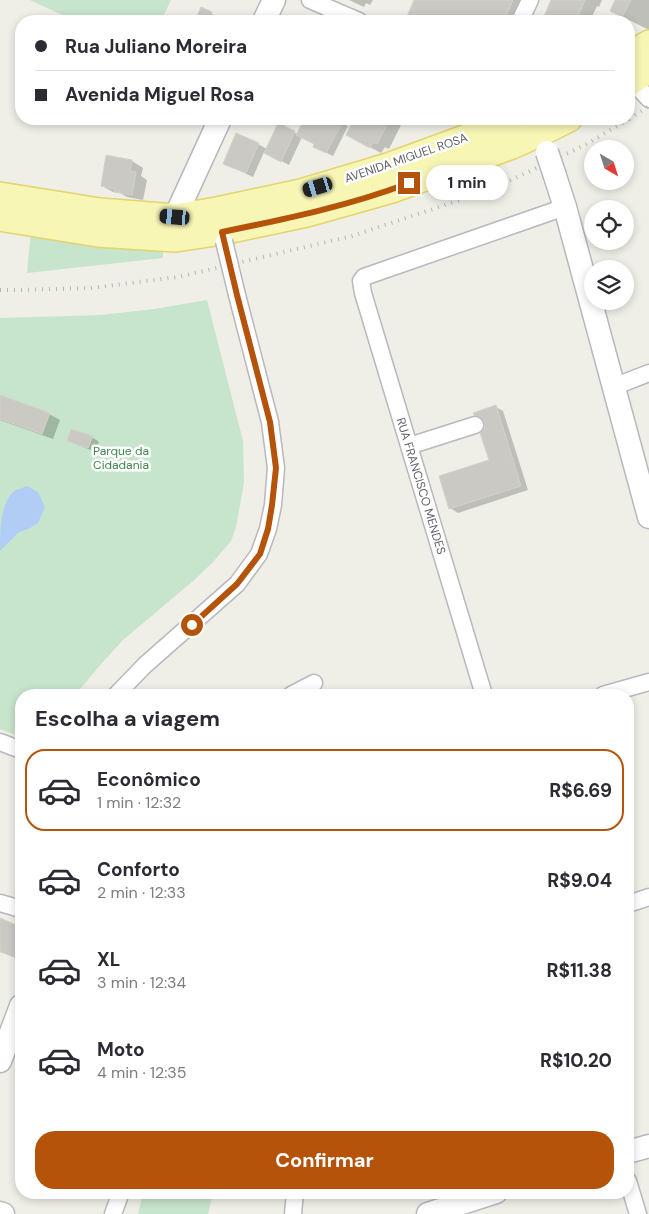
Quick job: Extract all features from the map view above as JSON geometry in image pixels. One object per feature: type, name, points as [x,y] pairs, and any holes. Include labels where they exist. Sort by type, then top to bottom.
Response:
[{"type":"main road","points":[[635,51],[649,42]]},
{"type":"main road","name":"AVENIDA MIGUEL ROSA","points":[[9,208],[99,222],[176,228],[223,237],[392,190],[541,135],[558,125]]},
{"type":"main road","name":"AVENIDA MIGUEL ROSA","points":[[176,228],[217,210],[301,192],[388,166],[476,127]]},
{"type":"street","points":[[267,15],[274,0]]},
{"type":"street","points":[[310,0],[345,15]]},
{"type":"street","points":[[523,15],[530,0]]},
{"type":"street","points":[[176,228],[218,125]]},
{"type":"street","points":[[541,135],[565,207],[649,517]]},
{"type":"street","name":"RUA FRANCISCO MENDES","points":[[482,689],[361,281],[364,277],[565,207]]},
{"type":"street","points":[[122,689],[146,665],[237,584],[260,554],[268,529],[276,468],[273,440],[223,237]]},
{"type":"street","points":[[613,387],[649,373]]},
{"type":"street","points":[[409,446],[475,425]]},
{"type":"street","points":[[624,689],[649,682]]},
{"type":"street","points":[[302,689],[314,683]]},
{"type":"street","points":[[0,742],[15,748]]},
{"type":"street","points":[[634,902],[649,897]]},
{"type":"street","points":[[0,903],[15,907]]},
{"type":"street","points":[[0,1061],[15,1022]]},
{"type":"street","points":[[634,1150],[649,1146]]},
{"type":"street","points":[[112,1214],[117,1199]]},
{"type":"street","points":[[293,1214],[294,1199]]},
{"type":"street","points":[[633,1199],[638,1214]]},
{"type":"street","points":[[428,1214],[468,1203]]},
{"type":"green space","points":[[30,0],[171,0],[164,15],[62,15]]},
{"type":"green space","points":[[31,232],[163,250],[163,258],[27,273]]},
{"type":"green space","name":"Parque da Cidadania","points":[[207,300],[243,441],[244,483],[236,527],[231,541],[213,562],[123,640],[80,689],[15,689],[15,735],[0,729],[0,318],[101,315]]},
{"type":"green space","points":[[142,1199],[212,1199],[208,1214],[138,1214]]},
{"type":"water","points":[[27,486],[38,492],[45,507],[38,523],[18,533],[0,551],[0,536],[5,504],[13,492]]},
{"type":"building","points":[[414,0],[513,0],[507,15],[408,15]]},
{"type":"building","points":[[551,0],[585,0],[579,15],[545,15]]},
{"type":"building","points":[[615,0],[631,0],[623,15],[610,11]]},
{"type":"building","points":[[201,7],[212,12],[211,15],[198,15]]},
{"type":"building","points":[[277,125],[282,125],[295,131],[281,162],[264,153]]},
{"type":"building","points":[[301,125],[341,125],[326,153],[313,147],[314,144],[296,135]]},
{"type":"building","points":[[351,125],[387,125],[377,144],[373,142],[370,148],[346,135]]},
{"type":"building","points":[[236,133],[259,143],[246,173],[223,164]]},
{"type":"building","points":[[106,155],[132,160],[130,171],[136,172],[132,195],[114,192],[115,189],[101,186]]},
{"type":"building","points":[[0,395],[50,413],[42,434],[0,419]]},
{"type":"building","points":[[496,405],[521,486],[449,509],[439,476],[489,460],[480,433],[485,428],[484,422],[481,417],[473,413]]},
{"type":"building","points":[[71,429],[93,436],[88,448],[67,441]]},
{"type":"building","points":[[0,918],[15,924],[15,957],[0,951]]},
{"type":"railway","points":[[635,115],[649,106]]},
{"type":"railway","points":[[0,290],[91,288],[178,277],[352,236],[490,190],[585,145],[619,125]]},
{"type":"route","points":[[192,625],[237,584],[260,554],[268,529],[276,468],[270,422],[222,232],[307,214],[392,190],[409,183]]}]
